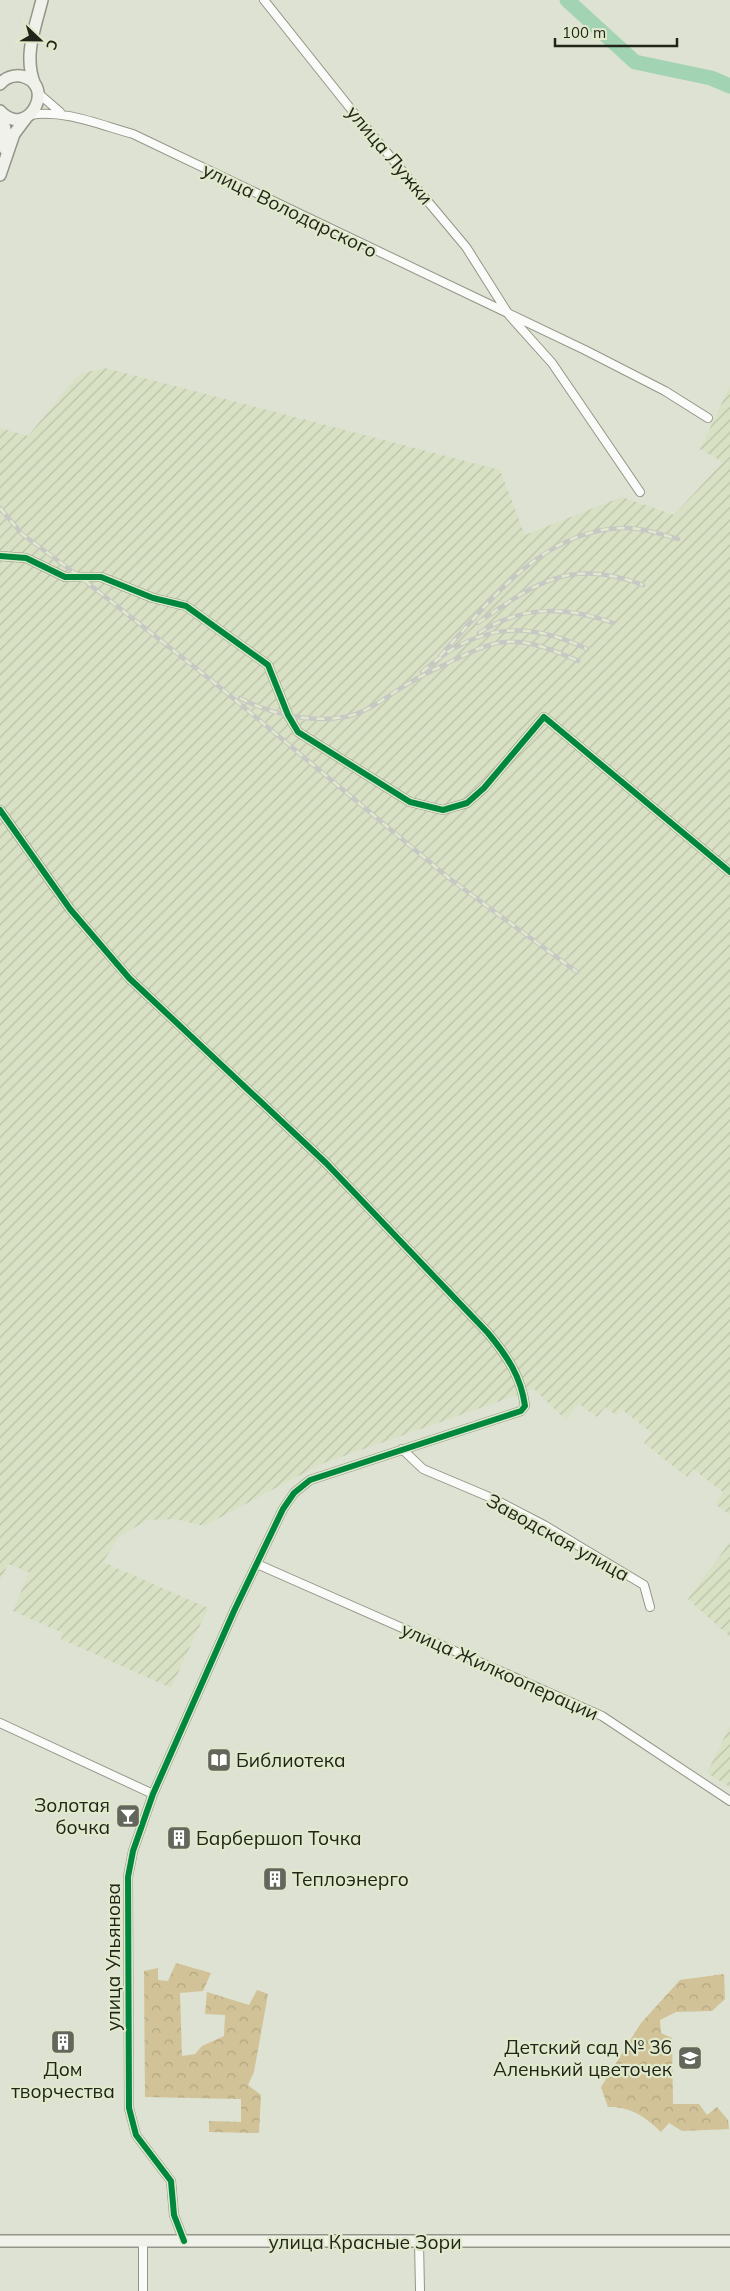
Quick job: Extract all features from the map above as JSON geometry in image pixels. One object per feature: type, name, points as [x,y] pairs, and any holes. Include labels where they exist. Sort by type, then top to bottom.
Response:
[{"type":"main road","points":[[0,175],[4,158],[14,134],[37,106],[37,89],[31,76],[29,54],[42,0]]},
{"type":"main road","points":[[5,81],[18,70],[29,54]]},
{"type":"main road","points":[[5,81],[23,77],[37,89]]},
{"type":"main road","points":[[1,112],[13,119],[28,116]]},
{"type":"main road","points":[[1,112],[5,129],[4,158]]},
{"type":"main road","name":"улица Красные Зори","points":[[0,2241],[730,2241]]},
{"type":"street","name":"улица Лужки","points":[[264,0],[466,247],[509,316]]},
{"type":"street","points":[[37,89],[54,109],[66,115]]},
{"type":"street","points":[[28,116],[50,113],[66,115]]},
{"type":"street","name":"улица Володарского","points":[[66,115],[133,134],[509,316],[585,350],[665,391],[708,418]]},
{"type":"street","points":[[509,316],[552,363],[640,492]]},
{"type":"street","points":[[0,556],[26,558],[65,576],[101,577],[153,598],[186,606],[268,666],[288,715],[298,732],[410,802],[443,810],[467,803],[484,788],[544,717],[730,872]]},
{"type":"street","name":"улица Ульянова","points":[[0,810],[70,909],[129,978],[326,1163],[488,1333],[508,1358],[524,1392],[525,1406],[521,1411],[310,1480],[294,1493],[283,1509],[257,1564],[154,1794],[133,1851],[128,1877],[129,2108],[136,2135],[171,2181],[174,2215],[184,2241]]},
{"type":"street","name":"Заводская улица","points":[[402,1449],[423,1469],[511,1508],[644,1585],[650,1607]]},
{"type":"street","name":"улица Жилкооперации","points":[[257,1564],[602,1716],[730,1800]]},
{"type":"street","points":[[0,1723],[154,1794]]},
{"type":"street","points":[[143,2242],[143,2291]]},
{"type":"street","points":[[419,2242],[420,2291]]},
{"type":"shaded area","points":[[105,368],[500,470],[525,535],[622,497],[674,515],[723,462],[700,449],[730,386],[730,1515],[715,1504],[723,1492],[693,1469],[687,1477],[644,1443],[652,1433],[621,1409],[616,1415],[605,1407],[597,1417],[579,1404],[566,1420],[534,1389],[321,1464],[204,1526],[175,1519],[147,1520],[119,1537],[103,1562],[208,1608],[171,1688],[61,1639],[63,1633],[13,1611],[29,1572],[8,1564],[0,1582],[0,428],[28,436],[79,374]]},
{"type":"shaded area","points":[[730,1542],[730,1637],[688,1599]]},
{"type":"shaded area","points":[[730,1726],[730,1787],[707,1773]]},
{"type":"green space","points":[[176,1963],[211,1973],[203,1991],[180,1993],[182,2056],[195,2054],[202,2046],[224,2036],[225,2015],[205,2014],[207,1992],[249,2005],[257,1990],[268,1994],[254,2072],[248,2085],[261,2095],[259,2133],[209,2132],[209,2121],[241,2122],[241,2099],[145,2097],[144,1971],[158,1968],[158,1980],[168,1981]]},
{"type":"green space","points":[[724,1974],[725,1999],[712,2011],[676,2012],[660,2020],[661,2033],[672,2038],[673,2104],[699,2104],[707,2115],[717,2107],[728,2120],[729,2129],[682,2131],[669,2123],[661,2132],[637,2114],[623,2108],[608,2107],[601,2087],[641,2023],[680,1980]]},
{"type":"waterway","points":[[567,0],[635,62],[711,78],[730,86]]},
{"type":"railway","points":[[0,508],[22,534],[216,684],[450,879],[577,972]]},
{"type":"railway","points":[[440,656],[519,573],[542,556],[566,542],[593,532],[622,528],[643,530],[678,539]]},
{"type":"railway","points":[[478,623],[518,596],[555,578],[574,574],[595,574],[618,577],[643,585]]},
{"type":"railway","points":[[479,633],[511,617],[545,611],[578,613],[613,623]]},
{"type":"railway","points":[[422,672],[441,657],[461,645],[480,636],[500,632],[542,633],[564,639],[587,649]]},
{"type":"railway","points":[[240,698],[277,713],[304,718],[331,719],[362,712],[426,674],[471,652],[491,645],[505,642],[533,644],[578,661]]},
{"type":"cycle path","points":[[0,556],[26,558],[65,577],[101,577],[153,598],[186,606],[268,665],[288,715],[298,732],[410,802],[443,810],[467,803],[484,788],[544,717],[730,872]]},
{"type":"cycle path","points":[[0,810],[70,909],[129,978],[326,1163],[488,1333],[517,1376],[525,1406],[521,1411],[310,1480],[294,1493],[283,1509],[234,1611],[153,1794],[133,1851],[128,1877],[129,2108],[136,2135],[171,2181],[174,2215],[184,2241]]},
{"type":"place","name":"Библиотека","points":[[219,1760]]},
{"type":"place","name":"Золотая бочка","points":[[128,1816]]},
{"type":"place","name":"Барбершоп Точка","points":[[179,1838]]},
{"type":"place","name":"Теплоэнерго","points":[[275,1879]]},
{"type":"place","name":"Дом творчества","points":[[63,2042]]},
{"type":"place","name":"Детский сад № 36 Аленький цветочек","points":[[690,2058]]}]
